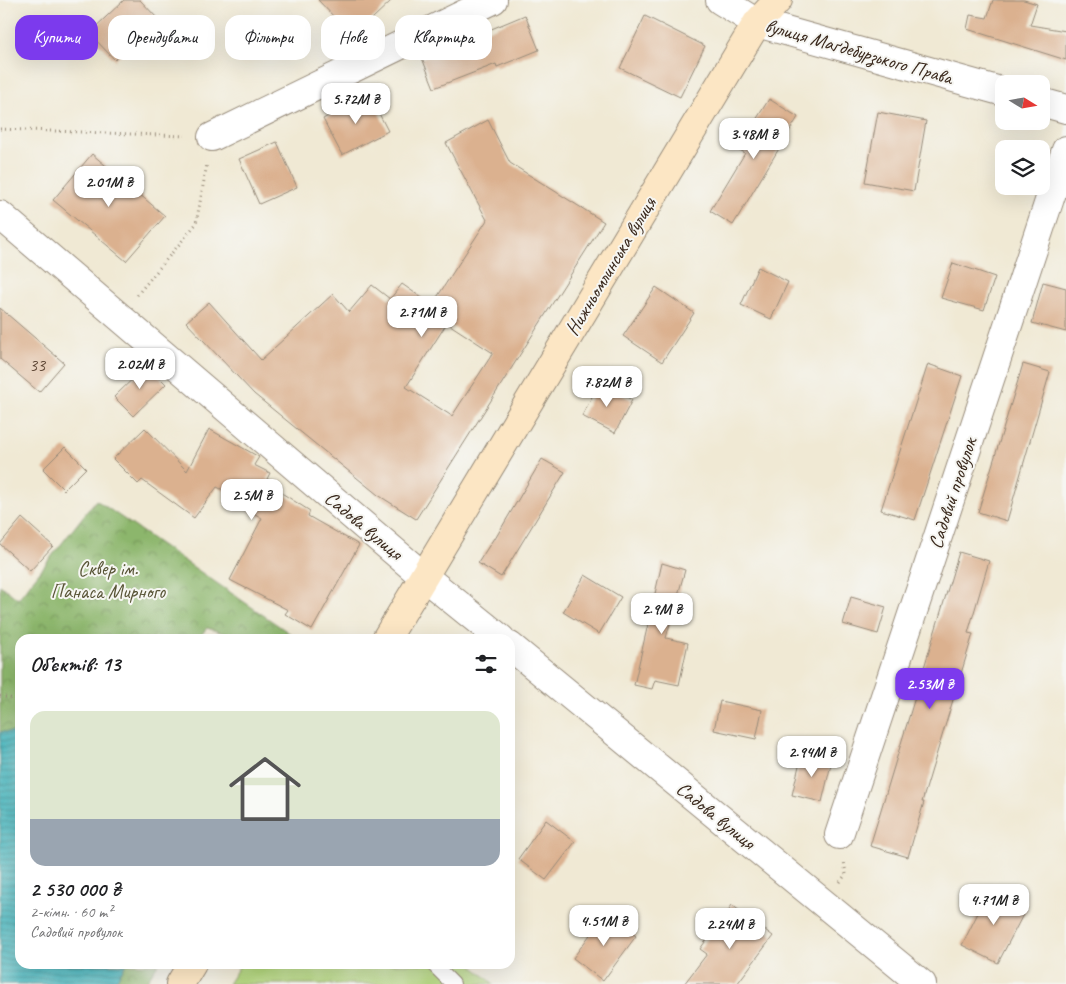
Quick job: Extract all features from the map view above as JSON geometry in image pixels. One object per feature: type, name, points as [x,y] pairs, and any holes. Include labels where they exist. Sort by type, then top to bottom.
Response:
[{"type":"main road","name":"Нижньомлинська вулиця","points":[[389,634],[756,22],[778,0]]},
{"type":"main road","points":[[180,984],[189,969]]},
{"type":"street","points":[[212,137],[493,0]]},
{"type":"street","name":"вулиця Маґдебурзького Права","points":[[720,0],[756,22],[995,89]]},
{"type":"street","points":[[1050,105],[1066,109]]},
{"type":"street","name":"Садовий провулок","points":[[839,835],[1066,150]]},
{"type":"street","name":"Садова вулиця","points":[[0,215],[423,576],[495,634]]},
{"type":"street","name":"Садова вулиця","points":[[515,650],[922,984]]},
{"type":"lane","points":[[439,969],[453,984]]},
{"type":"path","points":[[0,128],[212,137],[196,224],[119,316]]},
{"type":"path","points":[[0,696],[15,699]]},
{"type":"green space","name":"Сквер ім. Панаса Мирного","points":[[96,500],[291,634],[226,634],[207,628],[202,634],[15,634],[15,732],[0,732],[0,585],[18,599]]},
{"type":"green space","points":[[123,969],[155,969],[145,984],[114,984]]},
{"type":"green space","points":[[238,969],[476,969],[494,984],[228,984]]},
{"type":"water","points":[[0,732],[15,732],[15,969],[123,969],[114,984],[0,984]]},
{"type":"building","points":[[124,0],[140,0],[154,15],[108,15]]},
{"type":"building","points":[[318,0],[392,0],[376,15],[332,15]]},
{"type":"building","points":[[993,0],[1024,0],[1037,4],[1030,25],[1066,31],[1066,60],[967,29],[970,15],[987,18]]},
{"type":"building","points":[[108,15],[108,53],[98,42],[98,25]]},
{"type":"building","points":[[525,15],[539,50],[497,67],[496,64],[434,88],[423,60],[492,60],[492,29]]},
{"type":"building","points":[[645,16],[705,46],[680,97],[620,68]]},
{"type":"building","points":[[369,94],[388,131],[342,155],[323,119]]},
{"type":"building","points":[[769,99],[798,117],[733,225],[710,211],[745,153],[738,149]]},
{"type":"building","points":[[878,112],[926,121],[914,191],[865,182]]},
{"type":"building","points":[[488,120],[510,163],[604,222],[416,519],[378,495],[254,394],[186,322],[209,302],[261,360],[333,294],[349,312],[372,285],[390,299],[402,284],[432,305],[487,220],[446,143]],"holes":[[[447,323],[493,353],[452,416],[406,387]]]},
{"type":"building","points":[[277,142],[297,187],[259,204],[239,159]]},
{"type":"building","points":[[92,154],[165,216],[126,261],[53,200]]},
{"type":"building","points":[[953,263],[995,277],[984,310],[941,298]]},
{"type":"building","points":[[758,267],[788,282],[771,319],[741,305]]},
{"type":"building","points":[[1043,282],[1066,288],[1066,332],[1032,323]]},
{"type":"building","points":[[656,287],[694,313],[662,362],[623,336]]},
{"type":"building","points":[[0,308],[64,363],[39,392],[0,359]]},
{"type":"building","points":[[928,364],[962,376],[915,520],[881,510]]},
{"type":"building","points":[[1023,364],[1050,372],[1007,521],[978,512]]},
{"type":"building","points":[[147,365],[166,384],[133,416],[114,397]]},
{"type":"building","points":[[599,383],[632,400],[615,433],[582,416]]},
{"type":"building","points":[[145,428],[187,471],[209,429],[259,457],[254,465],[270,473],[267,479],[282,487],[280,492],[310,511],[308,516],[359,545],[312,630],[285,614],[288,610],[230,580],[262,518],[250,511],[253,505],[217,487],[194,518],[142,480],[138,484],[113,459]]},
{"type":"building","points":[[65,447],[86,468],[64,490],[43,469]]},
{"type":"building","points":[[542,459],[565,472],[501,577],[478,563],[495,539]]},
{"type":"building","points":[[22,518],[53,546],[30,571],[0,544]]},
{"type":"building","points":[[959,552],[989,561],[968,633],[973,634],[922,802],[924,802],[908,857],[870,846]]},
{"type":"building","points":[[662,563],[685,570],[666,638],[688,643],[679,685],[655,680],[652,689],[634,685]]},
{"type":"building","points":[[585,575],[621,597],[599,634],[563,612]]},
{"type":"building","points":[[851,597],[886,607],[878,634],[843,624]]},
{"type":"building","points":[[720,701],[762,710],[756,739],[714,730]]},
{"type":"building","points":[[802,753],[832,760],[822,802],[792,795]]},
{"type":"building","points":[[546,820],[575,842],[546,880],[518,859]]},
{"type":"building","points":[[990,889],[1027,907],[998,963],[962,945]]},
{"type":"building","points":[[732,905],[773,936],[737,984],[684,984],[707,954],[700,949]]},
{"type":"building","points":[[606,913],[636,936],[603,981],[573,958]]}]
